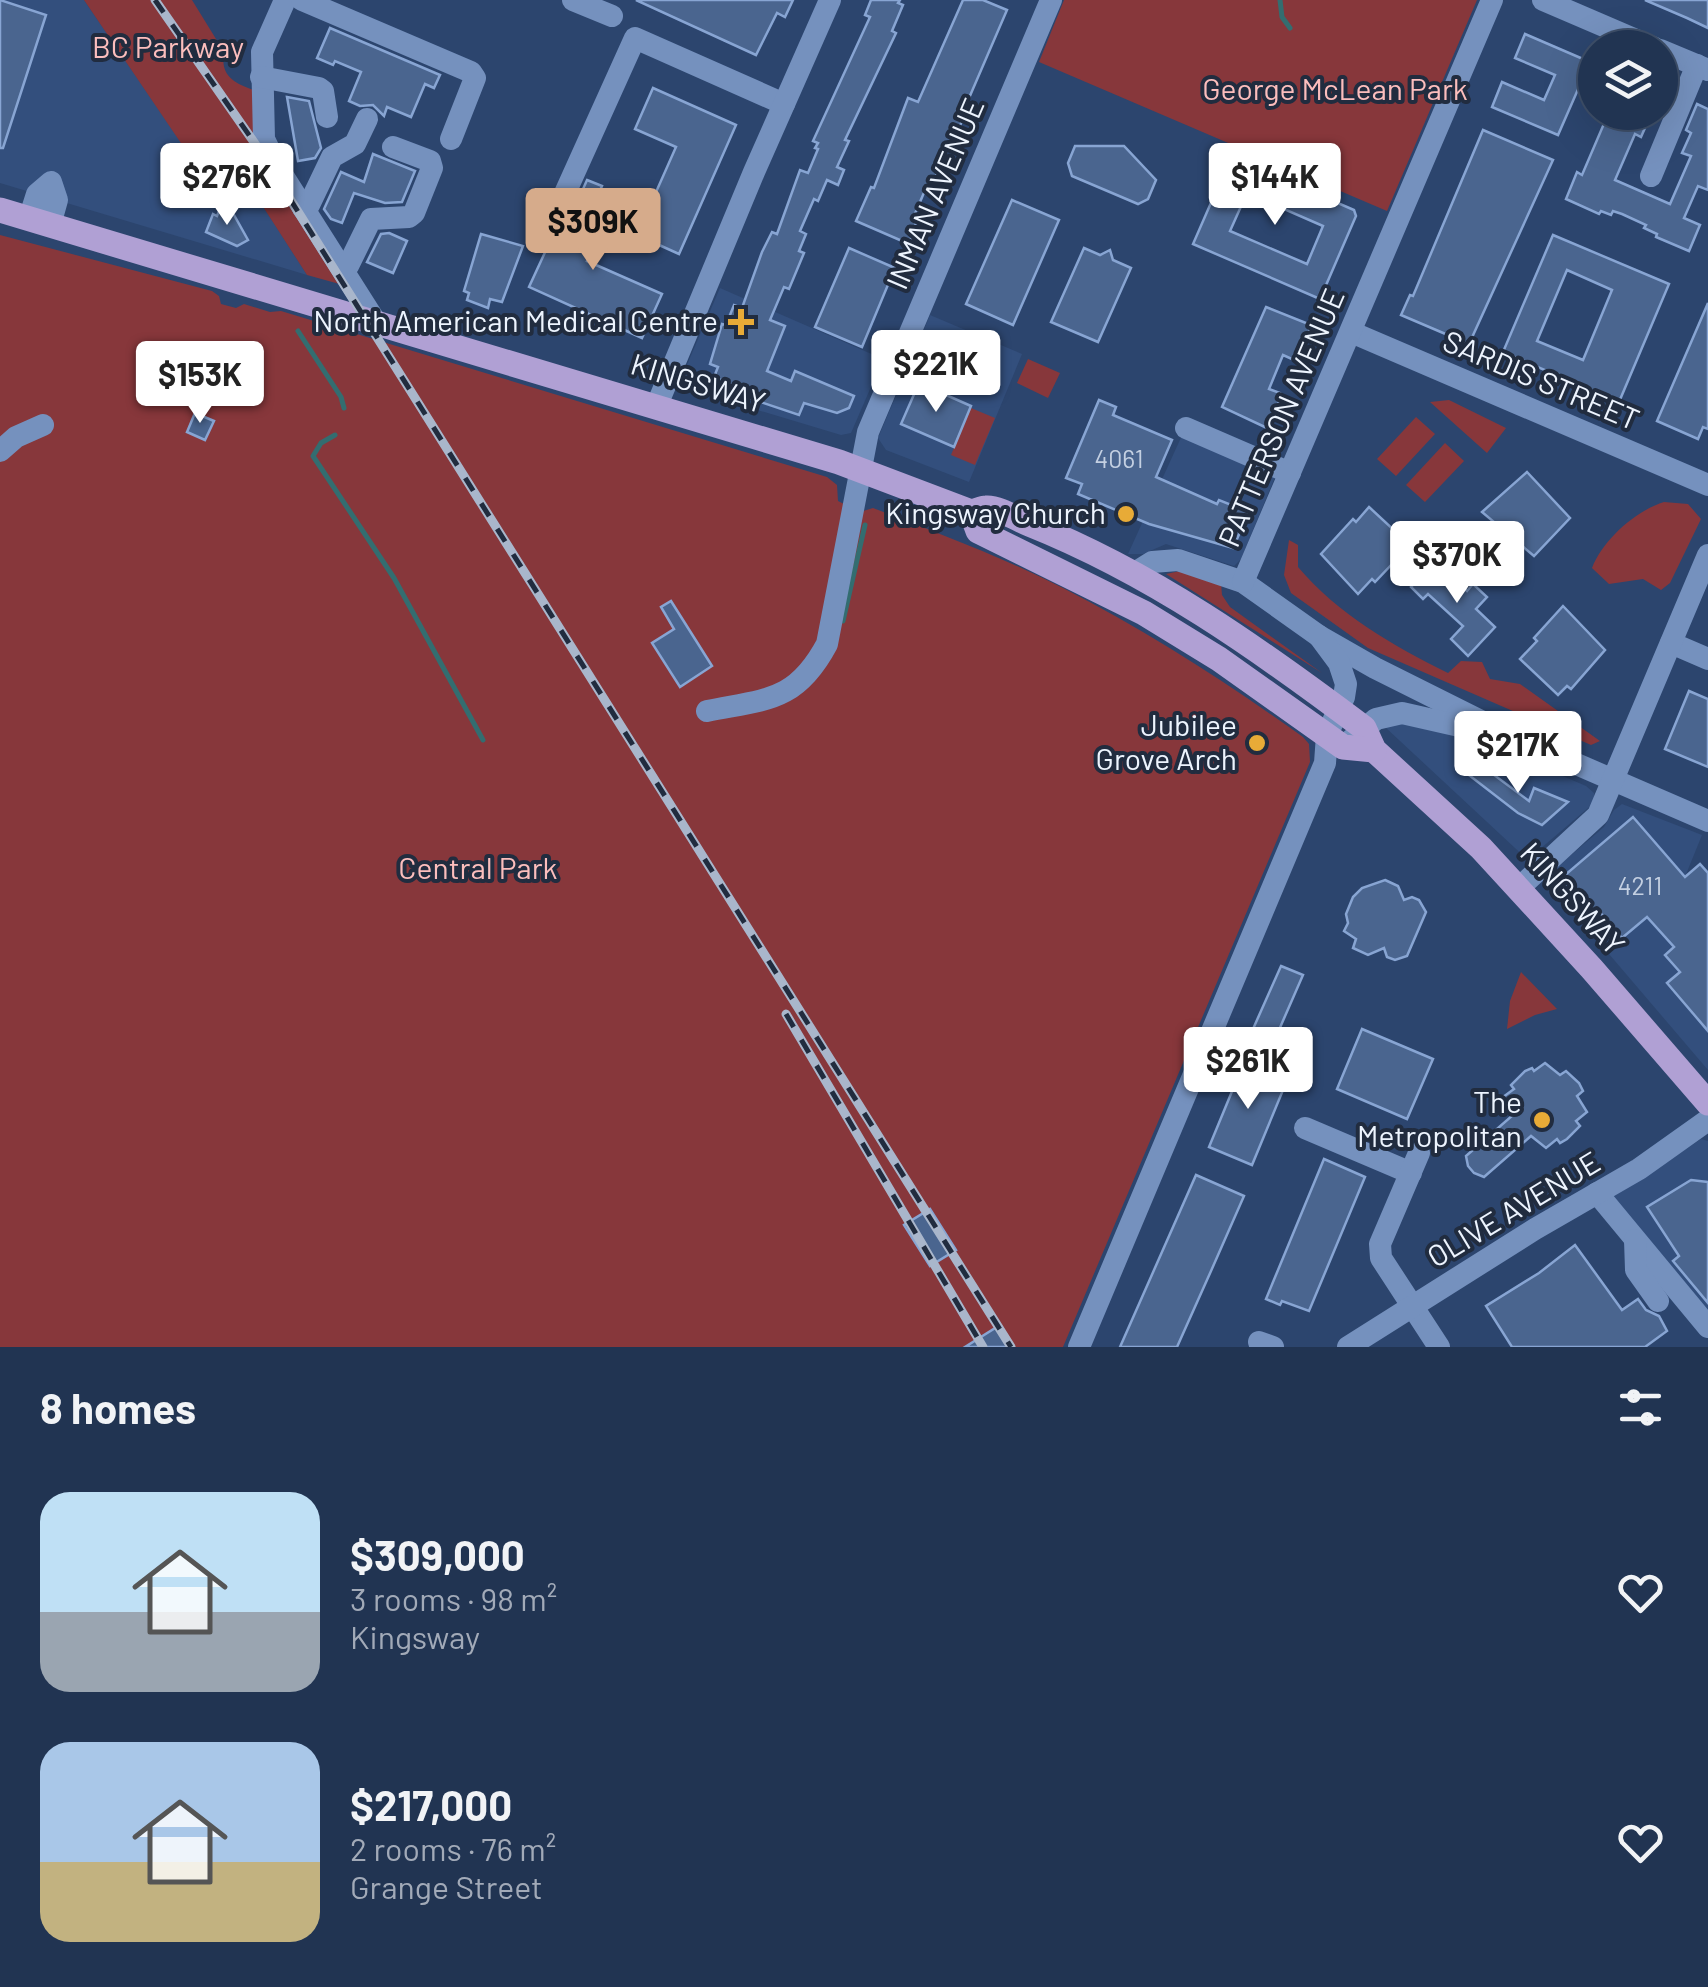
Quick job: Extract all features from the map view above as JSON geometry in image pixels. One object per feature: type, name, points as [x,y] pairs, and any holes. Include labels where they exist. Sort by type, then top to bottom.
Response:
[{"type":"main road","name":"KINGSWAY","points":[[0,210],[657,405],[860,469],[971,512],[988,507],[1060,536],[1134,574],[1236,634],[1340,710],[1519,888],[1708,1103]]},
{"type":"main road","name":"KINGSWAY","points":[[971,512],[978,531],[1144,613],[1218,659],[1332,748],[1369,739]]},
{"type":"street","points":[[286,0],[262,52],[264,139],[278,168],[376,321]]},
{"type":"street","points":[[302,0],[472,72],[476,78],[451,139]]},
{"type":"street","points":[[573,0],[612,16]]},
{"type":"street","name":"INMAN AVENUE","points":[[707,711],[764,700],[791,690],[812,671],[826,644],[860,469],[878,406],[1051,0]]},
{"type":"street","name":"PATTERSON AVENUE","points":[[1244,582],[1492,0]]},
{"type":"street","points":[[1543,0],[1615,30]]},
{"type":"street","points":[[657,405],[784,104],[821,3]]},
{"type":"street","points":[[547,233],[634,38],[784,104]]},
{"type":"street","points":[[1651,176],[1702,67],[1678,57]]},
{"type":"street","points":[[261,71],[319,88],[323,91],[327,117]]},
{"type":"street","points":[[303,208],[310,205],[332,158],[355,144],[367,120]]},
{"type":"street","points":[[342,269],[348,266],[371,220],[409,217],[414,213],[432,168],[430,161],[394,147]]},
{"type":"street","name":"SARDIS STREET","points":[[1352,332],[1708,485]]},
{"type":"street","points":[[0,432],[43,425],[16,436],[0,450]]},
{"type":"street","points":[[1186,428],[1290,474]]},
{"type":"street","points":[[1519,888],[1598,815],[1708,555]]},
{"type":"street","points":[[1134,574],[1152,562],[1178,560],[1244,582],[1318,636],[1507,734],[1708,821]]},
{"type":"street","points":[[1079,1347],[1332,748],[1345,676],[1318,636]]},
{"type":"street","points":[[1671,643],[1708,659]]},
{"type":"street","points":[[1369,739],[1376,719],[1402,713],[1507,734]]},
{"type":"street","name":"OLIVE AVENUE","points":[[1348,1347],[1639,1169],[1708,1120]]},
{"type":"street","points":[[1305,1128],[1415,1163],[1380,1244],[1381,1258],[1439,1347]]},
{"type":"street","points":[[1597,1194],[1708,1327]]},
{"type":"street","points":[[1634,1240],[1636,1270],[1658,1300]]},
{"type":"shaded area","points":[[0,0],[84,0],[212,188],[227,150],[307,275],[0,183]]},
{"type":"shaded area","points":[[720,288],[883,359],[851,433],[841,435],[684,388],[683,374]]},
{"type":"shaded area","points":[[930,315],[1022,354],[969,482],[886,450],[878,438]]},
{"type":"shaded area","points":[[1189,420],[1282,460],[1241,559],[1234,566],[1166,544],[1143,554],[1128,554]]},
{"type":"shaded area","points":[[1395,720],[1465,734],[1586,786],[1594,793],[1594,803],[1540,849],[1540,857],[1530,862],[1385,727]]},
{"type":"shaded area","points":[[1622,804],[1702,835],[1680,889],[1708,969],[1708,1070],[1551,886],[1551,872],[1604,827]]},
{"type":"shaded area","points":[[1701,1139],[1708,1141],[1708,1327],[1610,1198]]},
{"type":"green space","name":"BC Parkway","points":[[84,0],[192,0],[224,52],[226,73],[254,90],[256,109],[343,285],[307,275],[227,151],[212,189]]},
{"type":"green space","name":"George McLean Park","points":[[1064,0],[1477,0],[1387,211],[1039,62]]},
{"type":"green space","name":"Central Park","points":[[0,235],[212,291],[221,304],[281,311],[827,477],[837,485],[838,501],[860,512],[873,508],[946,536],[1094,604],[1186,658],[1303,737],[1309,744],[1310,762],[1063,1347],[0,1347]]},
{"type":"green space","points":[[1028,359],[1060,373],[1048,398],[1017,383]]},
{"type":"green space","points":[[1449,400],[1506,428],[1487,453],[1430,402]]},
{"type":"green space","points":[[971,408],[995,418],[975,465],[951,455]]},
{"type":"green space","points":[[1416,417],[1435,434],[1396,476],[1377,459]]},
{"type":"green space","points":[[1445,443],[1464,461],[1425,502],[1406,485]]},
{"type":"green space","points":[[1664,502],[1688,504],[1701,519],[1670,583],[1661,590],[1643,579],[1609,584],[1592,568],[1597,557],[1631,519]]},
{"type":"green space","points":[[1289,540],[1298,545],[1298,567],[1367,628],[1448,673],[1461,661],[1482,662],[1490,679],[1520,684],[1600,741],[1591,745],[1368,648],[1291,593],[1284,575]]},
{"type":"green space","points":[[1180,571],[1221,583],[1222,595],[1230,607],[1322,673],[1166,574]]},
{"type":"green space","points":[[1521,972],[1557,1009],[1507,1029],[1510,1001]]},
{"type":"building","points":[[0,0],[46,15],[3,148],[0,148]]},
{"type":"building","points":[[636,0],[793,0],[785,17],[777,13],[756,55]]},
{"type":"building","points":[[871,0],[900,0],[898,3],[903,5],[892,31],[896,33],[845,140],[849,141],[837,167],[844,170],[838,185],[827,180],[800,231],[806,234],[799,251],[804,253],[770,320],[785,326],[767,371],[791,381],[795,371],[854,396],[849,408],[837,413],[804,403],[799,415],[743,396],[745,390],[714,377],[718,367],[710,364],[722,324],[726,325],[734,305],[742,308],[762,252],[772,232],[777,234],[800,170],[808,173],[818,149],[818,143],[813,141],[870,17],[865,15]]},
{"type":"building","points":[[963,0],[983,0],[1007,10],[957,133],[914,216],[918,217],[909,244],[856,221],[871,187],[874,188],[908,98],[918,102]]},
{"type":"building","points":[[1645,0],[1708,0],[1708,28],[1687,18]]},
{"type":"building","points":[[330,28],[440,75],[434,88],[425,84],[411,117],[387,107],[384,116],[373,105],[360,106],[349,101],[361,72],[317,58]]},
{"type":"building","points":[[1525,34],[1578,57],[1578,89],[1558,135],[1492,107],[1502,82],[1544,100],[1555,75],[1515,58]]},
{"type":"building","points":[[653,88],[736,125],[679,254],[637,235],[676,147],[635,129]]},
{"type":"building","points":[[287,97],[309,101],[321,148],[315,158],[298,161]]},
{"type":"building","points":[[1697,104],[1708,109],[1708,190],[1698,186],[1684,218],[1700,225],[1689,251],[1656,237],[1644,228],[1646,225],[1622,214],[1599,214],[1566,199],[1577,172],[1582,175],[1601,130],[1644,130],[1641,137],[1635,134],[1615,180],[1670,204],[1691,156],[1682,153],[1691,133],[1686,130]]},
{"type":"building","points":[[1483,130],[1553,160],[1469,344],[1401,315],[1410,295],[1413,296]]},
{"type":"building","points":[[1075,146],[1124,146],[1156,180],[1148,199],[1138,204],[1072,176],[1068,163]]},
{"type":"building","points":[[373,154],[415,171],[402,202],[385,203],[354,193],[342,223],[331,219],[324,209],[341,172],[364,182]]},
{"type":"building","points":[[1231,157],[1354,210],[1356,216],[1320,299],[1193,244]],"holes":[[[1247,193],[1323,226],[1307,264],[1230,231]]]},
{"type":"building","points":[[587,180],[602,186],[596,200],[611,207],[587,261],[662,294],[642,338],[529,287],[547,248],[561,239]]},
{"type":"building","points":[[1012,200],[1059,220],[1013,325],[966,304]]},
{"type":"building","points":[[220,209],[234,215],[248,240],[237,246],[206,232],[213,214],[217,216]]},
{"type":"building","points":[[389,233],[407,241],[393,273],[367,262],[381,234]]},
{"type":"building","points":[[481,234],[523,246],[502,302],[490,299],[488,308],[467,300],[469,293],[464,291]]},
{"type":"building","points":[[1553,235],[1669,284],[1619,402],[1503,352]],"holes":[[[1567,270],[1612,290],[1583,360],[1537,341]]]},
{"type":"building","points":[[849,248],[895,268],[862,347],[815,327]]},
{"type":"building","points":[[1084,248],[1100,255],[1110,250],[1113,260],[1131,268],[1098,342],[1051,322]]},
{"type":"building","points":[[1708,303],[1708,429],[1703,427],[1698,439],[1657,421]]},
{"type":"building","points":[[1266,307],[1311,325],[1303,349],[1294,360],[1283,355],[1269,389],[1280,393],[1267,428],[1222,407]]},
{"type":"building","points":[[919,383],[971,406],[954,447],[901,424]]},
{"type":"building","points":[[1099,400],[1116,407],[1113,415],[1172,440],[1156,477],[1217,504],[1219,500],[1249,512],[1233,548],[1149,524],[1078,494],[1082,484],[1066,478]]},
{"type":"building","points":[[195,413],[214,421],[205,440],[187,432]]},
{"type":"building","points":[[1527,472],[1570,518],[1534,556],[1482,512]]},
{"type":"building","points":[[1369,507],[1410,545],[1358,594],[1321,554]]},
{"type":"building","points":[[1435,562],[1467,591],[1473,584],[1487,597],[1476,609],[1495,627],[1468,656],[1451,639],[1463,626],[1428,594],[1423,599],[1411,587]]},
{"type":"building","points":[[671,601],[712,666],[680,687],[652,643],[674,629],[661,607]]},
{"type":"building","points":[[1563,606],[1605,650],[1571,689],[1567,686],[1558,695],[1520,659]]},
{"type":"building","points":[[1689,691],[1708,699],[1708,767],[1665,749]]},
{"type":"building","points":[[1474,760],[1529,801],[1534,788],[1568,802],[1542,825],[1518,813],[1465,772]]},
{"type":"building","points":[[1633,817],[1685,877],[1700,864],[1708,873],[1708,1031],[1667,983],[1680,972],[1665,955],[1674,947],[1647,917],[1622,938],[1597,909],[1589,916],[1558,881]]},
{"type":"building","points":[[1385,880],[1398,886],[1404,900],[1419,900],[1426,912],[1407,956],[1395,960],[1387,957],[1384,948],[1368,955],[1353,948],[1356,939],[1344,931],[1353,897],[1362,888]]},
{"type":"building","points":[[1281,966],[1303,975],[1275,1039],[1253,1029]]},
{"type":"building","points":[[1362,1029],[1433,1059],[1407,1119],[1337,1089]]},
{"type":"building","points":[[1245,1060],[1288,1078],[1252,1165],[1209,1147]]},
{"type":"building","name":"The Metropolitan","points":[[1545,1063],[1560,1075],[1566,1071],[1579,1083],[1583,1091],[1577,1096],[1587,1112],[1576,1121],[1580,1126],[1567,1139],[1560,1143],[1557,1139],[1546,1148],[1531,1136],[1484,1177],[1474,1173],[1466,1156],[1513,1115],[1503,1097],[1514,1089],[1511,1085],[1525,1071],[1534,1071]]},
{"type":"building","points":[[1324,1159],[1365,1177],[1309,1311],[1266,1299]]},
{"type":"building","points":[[1196,1175],[1244,1196],[1211,1271],[1177,1347],[1120,1347]]},
{"type":"building","points":[[1691,1180],[1708,1182],[1708,1303],[1673,1261],[1679,1256],[1647,1207]]},
{"type":"building","points":[[930,1209],[956,1250],[930,1266],[904,1225]]},
{"type":"building","points":[[1575,1245],[1622,1310],[1638,1299],[1646,1310],[1659,1316],[1667,1331],[1645,1347],[1512,1347],[1486,1306]]},
{"type":"building","points":[[1000,1325],[1014,1347],[965,1347]]},
{"type":"waterway","points":[[1280,0],[1282,17],[1290,28]]},
{"type":"waterway","points":[[298,331],[341,397],[344,408]]},
{"type":"waterway","points":[[335,435],[321,443],[313,456],[394,578],[483,740]]},
{"type":"waterway","points":[[843,621],[865,525]]},
{"type":"railway","points":[[155,0],[258,148],[1011,1347]]},
{"type":"railway","points":[[786,1014],[983,1347]]},
{"type":"place","name":"North American Medical Centre","points":[[741,322]]},
{"type":"place","name":"Kingsway Church","points":[[1126,514]]},
{"type":"place","name":"Jubilee Grove Arch","points":[[1257,743]]},
{"type":"place","name":"The Metropolitan","points":[[1542,1120]]}]
